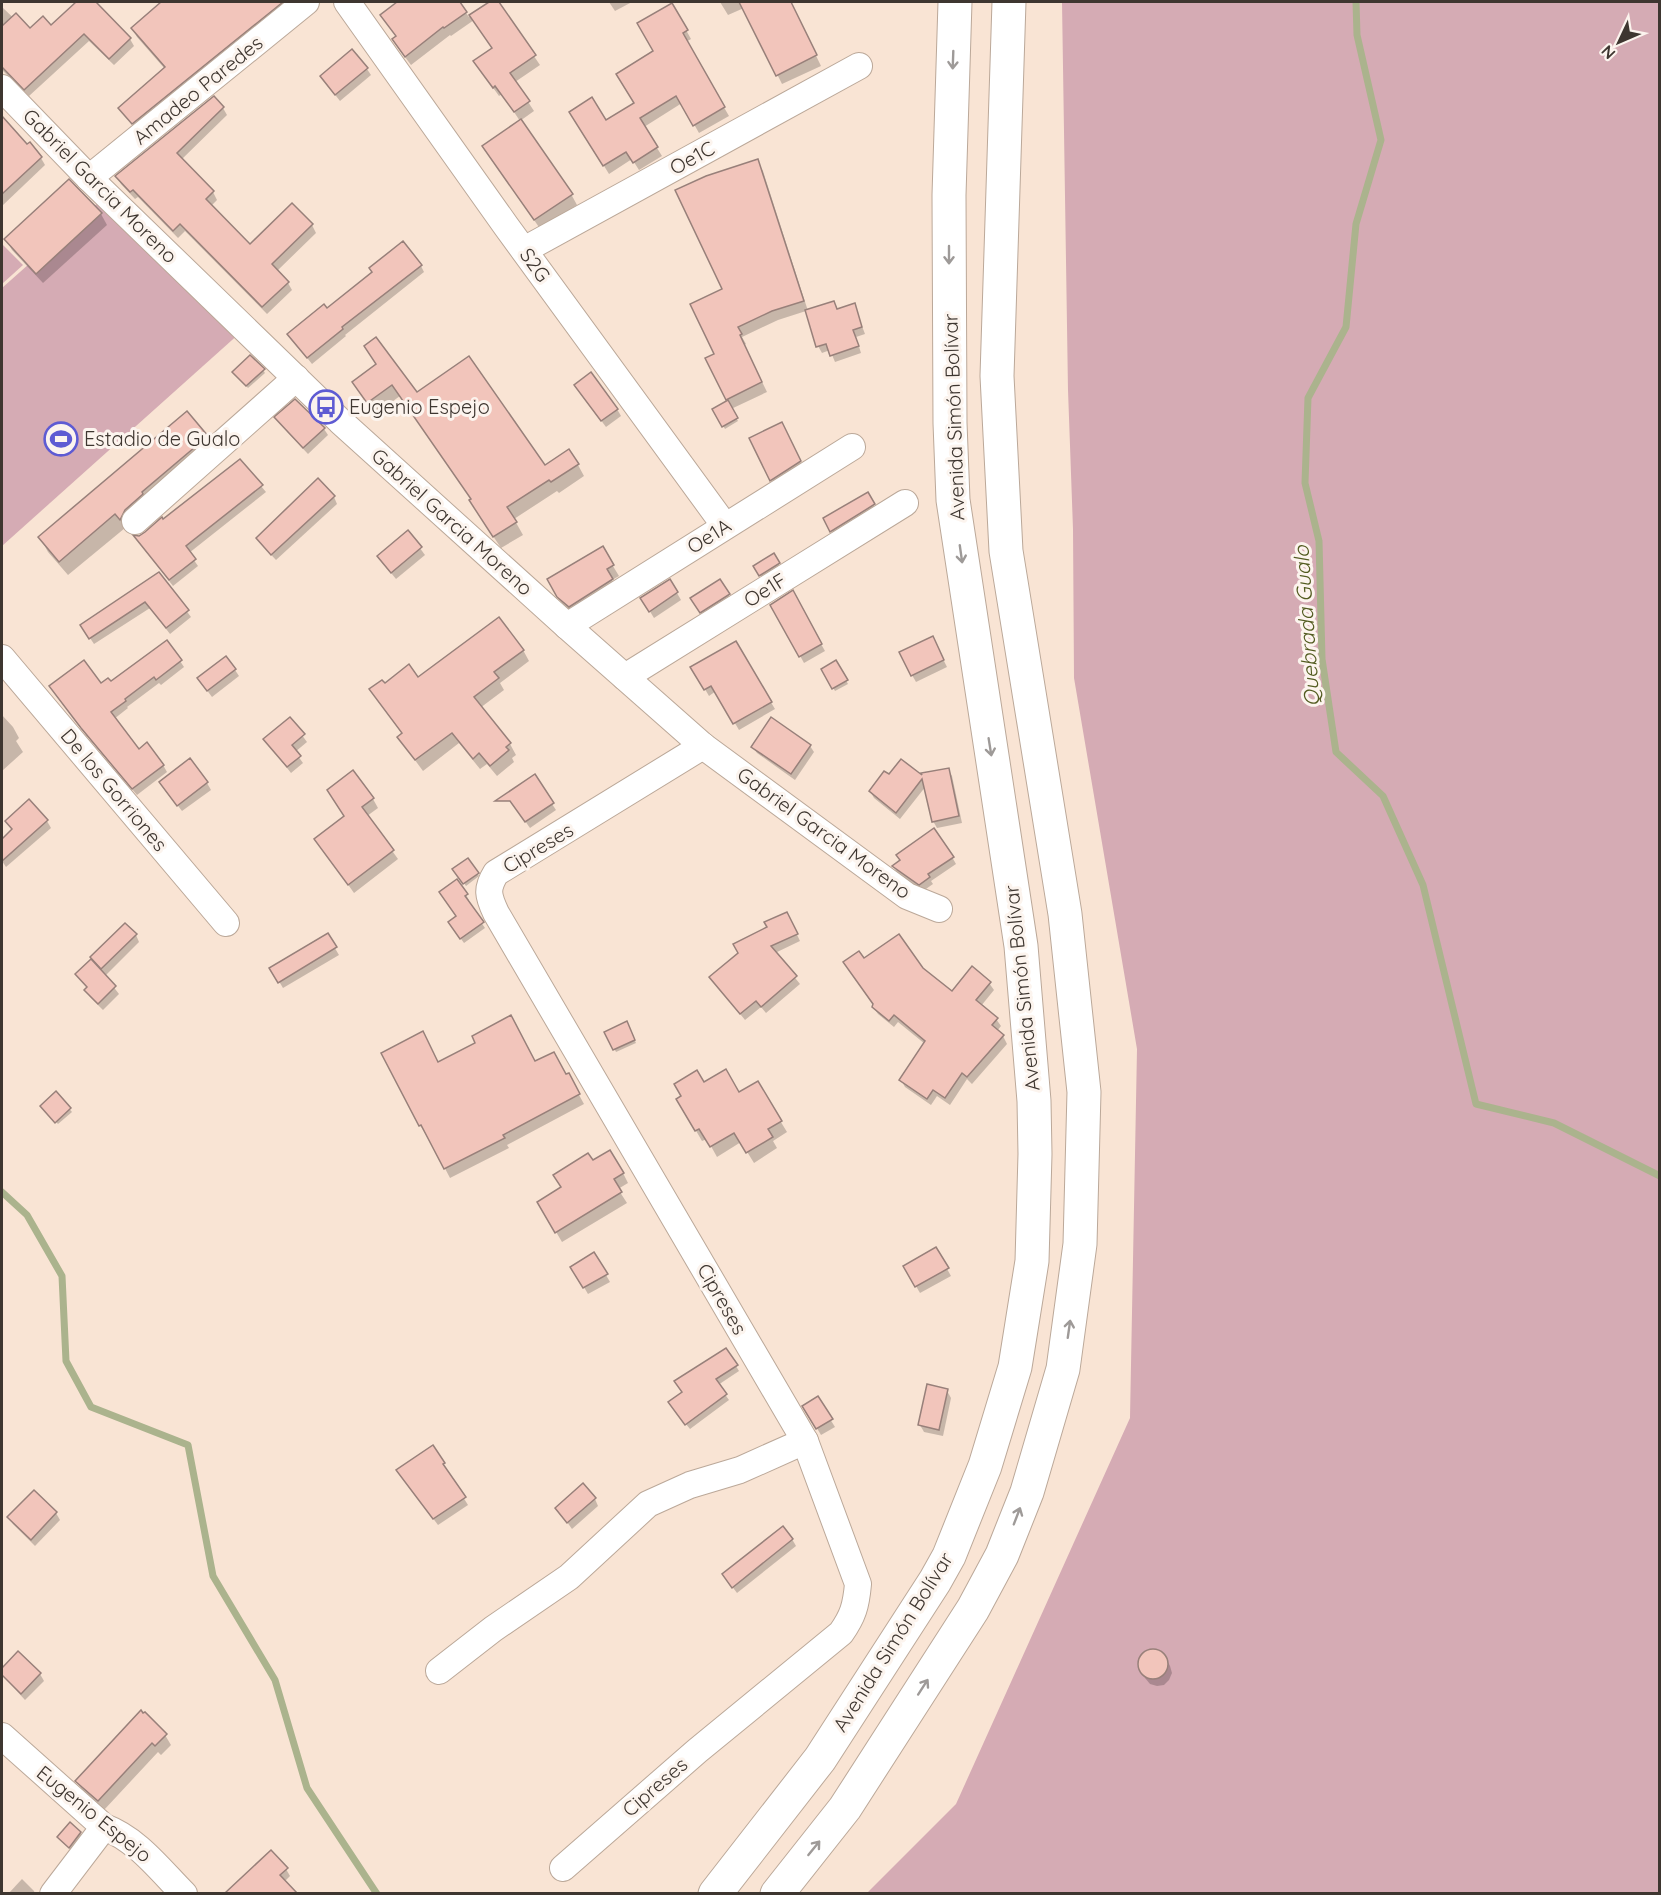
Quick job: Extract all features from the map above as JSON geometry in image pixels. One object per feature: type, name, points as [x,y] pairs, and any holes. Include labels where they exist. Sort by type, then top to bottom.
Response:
[{"type":"highway","name":"Avenida Simón Bolívar","points":[[715,1893],[820,1759],[949,1556],[985,1466],[1015,1367],[1032,1261],[1034,1101],[1021,946],[953,500],[950,423],[949,195],[955,2]]},
{"type":"highway","points":[[777,1893],[845,1808],[973,1609],[1002,1555],[1027,1492],[1063,1369],[1080,1244],[1084,1092],[1065,914],[1006,551],[997,376],[1009,2]]},
{"type":"street","name":"Amadeo Paredes","points":[[89,178],[306,2]]},
{"type":"street","name":"S2G","points":[[347,2],[725,526]]},
{"type":"street","name":"Oe1C","points":[[524,250],[859,66]]},
{"type":"street","name":"Gabriel Garcia Moreno","points":[[2,88],[89,178],[340,421],[703,746],[907,896],[939,909]]},
{"type":"street","points":[[135,521],[296,378]]},
{"type":"street","name":"Oe1A","points":[[567,626],[852,447]]},
{"type":"street","name":"Oe1F","points":[[625,676],[905,503]]},
{"type":"street","name":"De los Gorriones","points":[[2,658],[226,923]]},
{"type":"street","name":"Cipreses","points":[[563,1868],[697,1751],[840,1634],[850,1620],[856,1604],[858,1584],[805,1441],[495,913],[489,899],[489,884],[496,873],[703,746]]},
{"type":"street","points":[[439,1671],[493,1629],[569,1576],[648,1504],[690,1485],[740,1470],[805,1441]]},
{"type":"street","name":"Eugenio Espejo","points":[[2,1736],[104,1827],[116,1832],[147,1855],[184,1893]]},
{"type":"street","points":[[53,1893],[104,1827]]},
{"type":"shaded area","points":[[1062,2],[1659,2],[1659,1893],[867,1893],[956,1804],[1130,1418],[1137,1049],[1074,678]]},
{"type":"shaded area","name":"Estadio de Gualo","points":[[109,193],[241,332],[2,546],[2,288]]},
{"type":"shaded area","points":[[2,244],[23,265],[2,284]]},
{"type":"building","points":[[76,2],[96,2],[131,38],[109,59],[84,34],[24,90],[2,67],[2,26],[16,13],[30,28],[43,16],[51,25]]},
{"type":"building","points":[[161,2],[283,2],[132,124],[118,108],[165,67],[131,28]]},
{"type":"building","points":[[397,2],[460,2],[467,12],[443,27],[405,57],[392,39],[396,36],[380,15]]},
{"type":"building","points":[[489,2],[499,2],[536,55],[510,73],[530,101],[514,112],[473,61],[492,48],[469,15]]},
{"type":"building","points":[[739,2],[791,2],[817,55],[776,76]]},
{"type":"building","points":[[672,3],[688,30],[683,33],[725,107],[693,126],[676,96],[640,118],[658,147],[633,163],[626,152],[603,166],[569,112],[592,97],[606,120],[634,103],[616,74],[653,51],[637,23]]},
{"type":"building","points":[[352,49],[368,68],[335,95],[320,76]]},
{"type":"building","points":[[214,96],[224,107],[177,153],[214,191],[206,199],[250,244],[292,203],[313,224],[272,264],[289,282],[262,307],[180,224],[173,231],[133,190],[130,192],[115,176]]},
{"type":"building","points":[[2,116],[27,144],[30,142],[42,157],[2,194]]},
{"type":"building","points":[[521,119],[573,194],[534,220],[482,146]]},
{"type":"building","points":[[758,159],[804,301],[772,311],[738,327],[762,382],[726,400],[705,358],[714,354],[690,304],[722,289],[675,190],[706,176]]},
{"type":"building","points":[[69,179],[102,213],[36,274],[4,239]]},
{"type":"building","points":[[403,241],[422,265],[342,327],[343,329],[307,358],[287,334],[324,304],[327,308],[372,272],[369,268]]},
{"type":"building","points":[[834,301],[837,309],[855,303],[862,327],[853,330],[859,346],[830,356],[826,344],[816,347],[805,310]]},
{"type":"building","points":[[376,337],[417,392],[469,356],[545,465],[569,449],[579,464],[507,507],[517,522],[493,537],[469,500],[471,499],[392,385],[367,403],[352,382],[376,364],[364,346]]},
{"type":"building","points":[[250,355],[265,369],[246,386],[232,372]]},
{"type":"building","points":[[591,372],[618,409],[601,421],[574,385]]},
{"type":"building","points":[[295,399],[325,428],[303,448],[274,417]]},
{"type":"building","points":[[728,400],[738,418],[722,427],[712,409]]},
{"type":"building","points":[[187,411],[208,436],[142,492],[143,494],[125,510],[120,520],[115,514],[59,562],[38,537]]},
{"type":"building","points":[[782,422],[801,461],[770,481],[749,438]]},
{"type":"building","points":[[240,459],[263,485],[186,546],[196,559],[169,580],[133,535],[139,536],[145,532]]},
{"type":"building","points":[[318,478],[335,496],[271,555],[256,538]]},
{"type":"building","points":[[868,492],[875,504],[830,532],[823,518]]},
{"type":"building","points":[[408,530],[422,547],[391,573],[377,556]]},
{"type":"building","points":[[603,546],[614,565],[607,569],[613,579],[569,607],[557,597],[547,579]]},
{"type":"building","points":[[774,553],[780,563],[759,576],[753,566]]},
{"type":"building","points":[[159,572],[189,610],[166,628],[145,602],[89,639],[80,625]]},
{"type":"building","points":[[670,579],[678,592],[649,612],[640,598]]},
{"type":"building","points":[[720,579],[730,594],[700,613],[690,598]]},
{"type":"building","points":[[793,590],[822,644],[799,657],[770,605]]},
{"type":"building","points":[[499,617],[524,650],[494,672],[499,678],[474,697],[511,743],[506,747],[509,750],[490,766],[479,753],[473,759],[452,733],[415,760],[397,737],[402,733],[369,689],[382,680],[385,683],[409,664],[418,677]]},
{"type":"building","points":[[933,636],[944,660],[911,676],[899,652]]},
{"type":"building","points":[[167,640],[182,660],[156,680],[154,677],[111,712],[139,749],[147,742],[164,765],[132,789],[49,686],[84,660],[101,683],[108,678],[111,681]]},
{"type":"building","points":[[736,641],[772,702],[733,724],[711,686],[704,690],[690,667]]},
{"type":"building","points":[[226,656],[236,669],[207,691],[197,678]]},
{"type":"building","points":[[836,660],[848,680],[832,689],[821,669]]},
{"type":"building","points":[[290,717],[305,734],[292,745],[301,756],[287,767],[263,739]]},
{"type":"building","points":[[771,717],[811,745],[791,774],[751,747]]},
{"type":"building","points":[[190,758],[208,782],[177,806],[159,782]]},
{"type":"building","points":[[901,759],[922,775],[921,773],[949,768],[959,816],[932,822],[922,779],[896,813],[869,791],[884,771],[889,774]]},
{"type":"building","points":[[353,770],[374,798],[362,807],[394,850],[348,885],[314,839],[344,816],[327,790]]},
{"type":"building","points":[[535,774],[554,803],[525,822],[510,801],[495,801]]},
{"type":"building","points":[[29,799],[48,820],[2,861],[2,839],[12,829],[5,821]]},
{"type":"building","points":[[934,828],[954,857],[928,874],[930,877],[919,885],[892,866],[900,860],[896,855]]},
{"type":"building","points":[[468,858],[479,873],[463,884],[452,869]]},
{"type":"building","points":[[457,879],[468,894],[465,896],[484,922],[460,939],[448,922],[456,916],[439,892]]},
{"type":"building","points":[[787,912],[798,934],[771,946],[797,976],[761,1007],[756,1001],[740,1014],[709,977],[738,953],[733,944],[767,927],[764,922]]},
{"type":"building","points":[[125,923],[137,934],[101,969],[90,957]]},
{"type":"building","points":[[328,933],[337,947],[278,983],[269,968]]},
{"type":"building","points":[[899,934],[923,968],[952,991],[972,966],[991,982],[976,1000],[998,1018],[992,1025],[1004,1035],[967,1077],[962,1073],[945,1098],[933,1090],[927,1099],[899,1080],[925,1041],[894,1015],[889,1021],[872,1007],[873,1004],[843,962],[859,951],[864,958]]},
{"type":"building","points":[[91,959],[116,986],[98,1004],[84,990],[87,987],[75,974]]},
{"type":"building","points":[[511,1015],[535,1061],[554,1052],[580,1094],[503,1135],[505,1138],[444,1169],[381,1053],[423,1031],[438,1062],[475,1043],[472,1036]]},
{"type":"building","points":[[627,1021],[635,1040],[613,1050],[604,1032]]},
{"type":"building","points":[[726,1069],[739,1092],[758,1081],[782,1121],[768,1129],[773,1137],[746,1153],[734,1133],[710,1147],[699,1129],[695,1131],[676,1099],[681,1096],[674,1084],[697,1070],[704,1082]]},
{"type":"building","points":[[56,1091],[71,1108],[55,1123],[40,1106]]},
{"type":"building","points":[[610,1150],[624,1173],[614,1179],[622,1192],[555,1233],[537,1202],[561,1187],[553,1175],[588,1153],[593,1160]]},
{"type":"building","points":[[936,1247],[949,1268],[915,1287],[903,1266]]},
{"type":"building","points":[[594,1252],[608,1274],[583,1288],[570,1267]]},
{"type":"building","points":[[726,1348],[738,1365],[716,1379],[727,1394],[685,1425],[668,1402],[682,1392],[674,1381]]},
{"type":"building","points":[[927,1384],[948,1389],[939,1430],[918,1425]]},
{"type":"building","points":[[818,1396],[833,1419],[816,1429],[802,1406]]},
{"type":"building","points":[[433,1445],[466,1497],[433,1519],[396,1470]]},
{"type":"building","points":[[583,1483],[596,1498],[567,1523],[555,1508]]},
{"type":"building","points":[[34,1490],[57,1512],[31,1540],[7,1517]]},
{"type":"building","points":[[783,1526],[793,1539],[732,1588],[722,1574]]},
{"type":"building","points":[[1153,1649],[1164,1653],[1168,1664],[1164,1675],[1153,1679],[1142,1675],[1138,1664],[1142,1653]]},
{"type":"building","points":[[18,1651],[41,1673],[21,1694],[2,1675],[2,1668]]},
{"type":"building","points":[[141,1710],[167,1734],[155,1746],[152,1743],[98,1801],[75,1781]]},
{"type":"building","points":[[70,1822],[81,1832],[69,1848],[57,1837]]},
{"type":"building","points":[[271,1850],[288,1868],[280,1875],[297,1893],[225,1893]]},
{"type":"waterway","name":"Quebrada Gualo","points":[[1356,2],[1357,35],[1381,140],[1356,224],[1346,327],[1308,398],[1305,483],[1319,541],[1322,659],[1336,752],[1383,796],[1423,885],[1476,1104],[1554,1123],[1660,1176]]},
{"type":"waterway","points":[[2,1192],[27,1215],[62,1276],[66,1361],[91,1407],[188,1445],[213,1576],[275,1680],[307,1788],[377,1894]]},
{"type":"place","name":"Eugenio Espejo","points":[[326,407]]},
{"type":"place","name":"Estadio de Gualo","points":[[61,439]]}]
